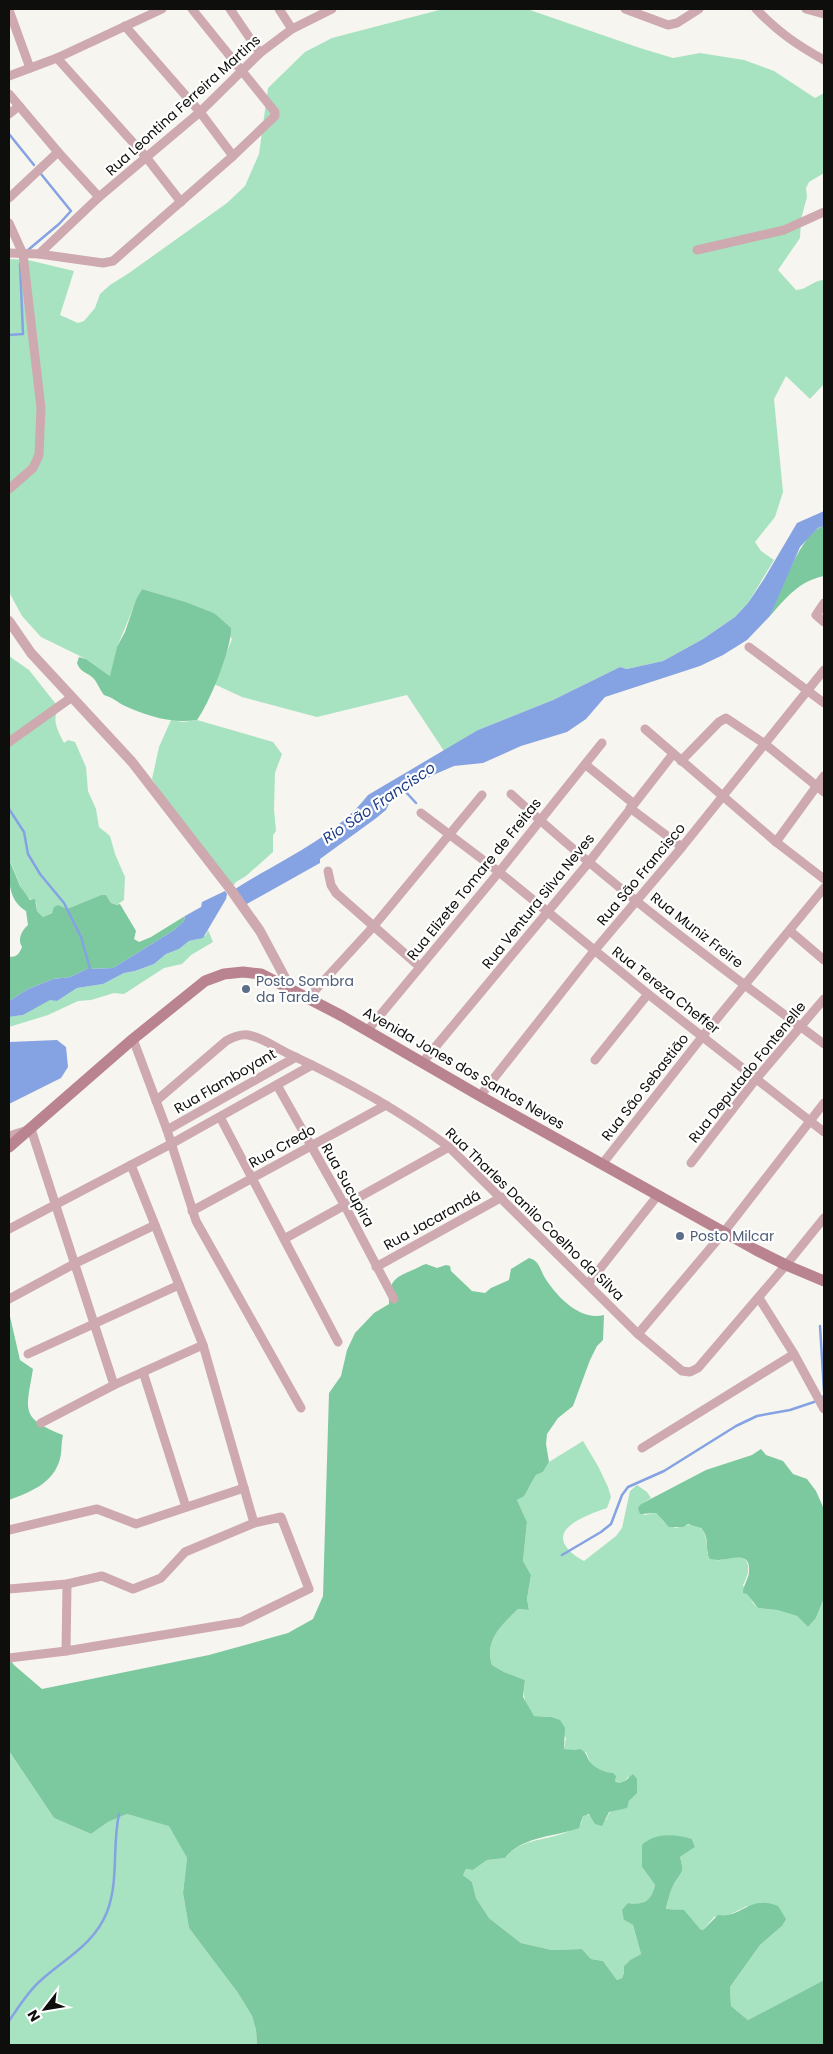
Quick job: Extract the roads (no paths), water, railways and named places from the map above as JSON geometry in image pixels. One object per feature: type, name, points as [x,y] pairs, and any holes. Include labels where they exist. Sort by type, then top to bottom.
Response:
[{"type":"main road","name":"Avenida Jones dos Santos Neves","points":[[9,1147],[132,1039],[205,981],[224,974],[243,972],[261,974],[308,998],[724,1232],[786,1265],[824,1281]]},
{"type":"street","points":[[9,76],[57,58],[162,9]]},
{"type":"street","points":[[9,253],[39,254],[103,263],[113,261],[233,156],[275,115],[192,9]]},
{"type":"street","points":[[230,9],[260,53]]},
{"type":"street","points":[[279,9],[292,28]]},
{"type":"street","name":"Rua Leontina Ferreira Martins","points":[[39,254],[99,197],[200,112],[260,53],[292,28],[329,9]]},
{"type":"street","points":[[625,9],[668,25],[673,24],[696,9]]},
{"type":"street","points":[[643,9],[650,19]]},
{"type":"street","points":[[756,9],[774,28],[824,60]]},
{"type":"street","points":[[806,9],[824,14]]},
{"type":"street","points":[[9,10],[30,68]]},
{"type":"street","points":[[125,26],[200,112],[233,156]]},
{"type":"street","points":[[57,58],[146,157],[181,202]]},
{"type":"street","points":[[9,94],[99,197]]},
{"type":"street","points":[[9,114],[19,106]]},
{"type":"street","points":[[9,198],[58,152]]},
{"type":"street","points":[[696,250],[784,230],[824,212]]},
{"type":"street","points":[[9,223],[23,254],[41,408],[39,455],[33,468],[9,489]]},
{"type":"street","points":[[821,620],[817,614],[824,603]]},
{"type":"street","points":[[9,621],[31,653],[132,762],[242,904],[260,931],[291,989]]},
{"type":"street","points":[[749,647],[824,703]]},
{"type":"street","name":"Rua São Francisco","points":[[480,1096],[594,951],[682,847],[824,670]]},
{"type":"street","points":[[9,742],[72,697]]},
{"type":"street","points":[[682,761],[719,722],[726,718],[765,744],[824,792]]},
{"type":"street","points":[[645,729],[776,842],[824,879]]},
{"type":"street","name":"Rua Elizete Tomare de Freitas","points":[[367,1031],[602,744]]},
{"type":"street","name":"Rua Ventura Silva Neves","points":[[422,1063],[590,862],[673,754]]},
{"type":"street","points":[[586,765],[682,847]]},
{"type":"street","points":[[776,842],[824,776]]},
{"type":"street","points":[[308,998],[373,927],[482,794]]},
{"type":"street","name":"Rua Muniz Freire","points":[[511,794],[540,821],[637,900],[824,1044]]},
{"type":"street","name":"Rua Tereza Cheffer","points":[[421,813],[499,872],[594,951],[824,1132]]},
{"type":"street","points":[[328,871],[331,885],[336,893],[420,967]]},
{"type":"street","name":"Rua São Sebastião","points":[[603,1164],[702,1037],[824,888]]},
{"type":"street","points":[[790,931],[824,960]]},
{"type":"street","points":[[595,1060],[648,994]]},
{"type":"street","name":"Rua Deputado Fontenelle","points":[[691,1164],[756,1079],[824,999]]},
{"type":"street","name":"Rua Tharles Danilo Coelho da Silva","points":[[156,1101],[226,1041],[234,1037],[250,1035],[312,1065],[386,1105],[424,1128],[449,1147],[638,1334],[682,1371],[690,1372],[698,1368],[758,1298]]},
{"type":"street","points":[[132,1039],[167,1130],[192,1211],[301,1408]]},
{"type":"street","name":"Rua Flamboyant","points":[[167,1130],[296,1057]]},
{"type":"street","points":[[9,1230],[171,1144],[312,1065]]},
{"type":"street","name":"Rua Sucupira","points":[[277,1085],[345,1206],[394,1299]]},
{"type":"street","points":[[638,1334],[724,1232],[824,1104]]},
{"type":"street","name":"Rua Credo","points":[[192,1211],[386,1105]]},
{"type":"street","points":[[220,1117],[338,1342]]},
{"type":"street","points":[[9,1136],[31,1129],[114,1385]]},
{"type":"street","points":[[284,1239],[449,1147]]},
{"type":"street","points":[[132,1165],[203,1345],[254,1523]]},
{"type":"street","points":[[588,1284],[658,1195]]},
{"type":"street","name":"Rua Jacarandá","points":[[376,1266],[502,1198]]},
{"type":"street","points":[[824,1218],[758,1298],[794,1354],[824,1409]]},
{"type":"street","points":[[9,1299],[74,1264],[155,1225]]},
{"type":"street","points":[[28,1354],[179,1285]]},
{"type":"street","points":[[41,1423],[114,1385],[203,1345]]},
{"type":"street","points":[[642,1448],[794,1354]]},
{"type":"street","points":[[143,1372],[186,1507]]},
{"type":"street","points":[[9,1530],[97,1509],[136,1524],[244,1488]]},
{"type":"street","points":[[9,1589],[67,1584],[102,1576],[133,1589],[161,1578],[185,1552],[254,1523],[281,1518],[309,1589],[241,1622],[66,1651],[9,1658]]},
{"type":"street","points":[[66,1651],[67,1584]]},
{"type":"water","name":"Rio São Francisco","points":[[824,511],[824,526],[818,528],[800,547],[770,616],[747,640],[723,655],[700,666],[605,697],[586,719],[567,732],[521,746],[483,763],[454,766],[431,776],[392,798],[386,810],[320,859],[320,863],[245,905],[232,891],[322,837],[354,811],[368,795],[478,730],[553,700],[620,667],[627,669],[663,661],[703,639],[735,617],[748,603],[797,523]]},
{"type":"water","points":[[225,891],[227,894],[226,899],[203,938],[189,941],[179,949],[166,954],[154,964],[124,973],[103,984],[77,988],[57,1001],[50,1000],[23,1015],[9,1017],[9,1001],[28,989],[53,979],[70,977],[87,969],[113,968],[174,930],[184,921],[185,916],[201,907],[202,902]]},
{"type":"water","points":[[57,1040],[66,1047],[68,1067],[61,1078],[9,1104],[9,1042]]},
{"type":"waterway","points":[[9,134],[34,165]]},
{"type":"waterway","points":[[28,250],[59,224],[71,211],[41,174]]},
{"type":"waterway","points":[[9,335],[23,334],[20,264]]},
{"type":"waterway","name":"Rio São Francisco","points":[[404,790],[416,803]]},
{"type":"waterway","points":[[9,809],[24,832],[28,854],[40,874],[64,903],[81,937],[91,972]]},
{"type":"waterway","points":[[820,1326],[824,1391]]},
{"type":"waterway","points":[[562,1555],[611,1524],[622,1495],[628,1487],[664,1471],[736,1426],[757,1416],[790,1410],[814,1402]]},
{"type":"waterway","points":[[9,2021],[35,1986],[78,1951],[101,1924],[107,1912],[113,1888],[119,1814]]},
{"type":"place","name":"Posto Sombra da Tarde","points":[[246,989]]},
{"type":"place","name":"Posto Milcar","points":[[680,1236]]}]
